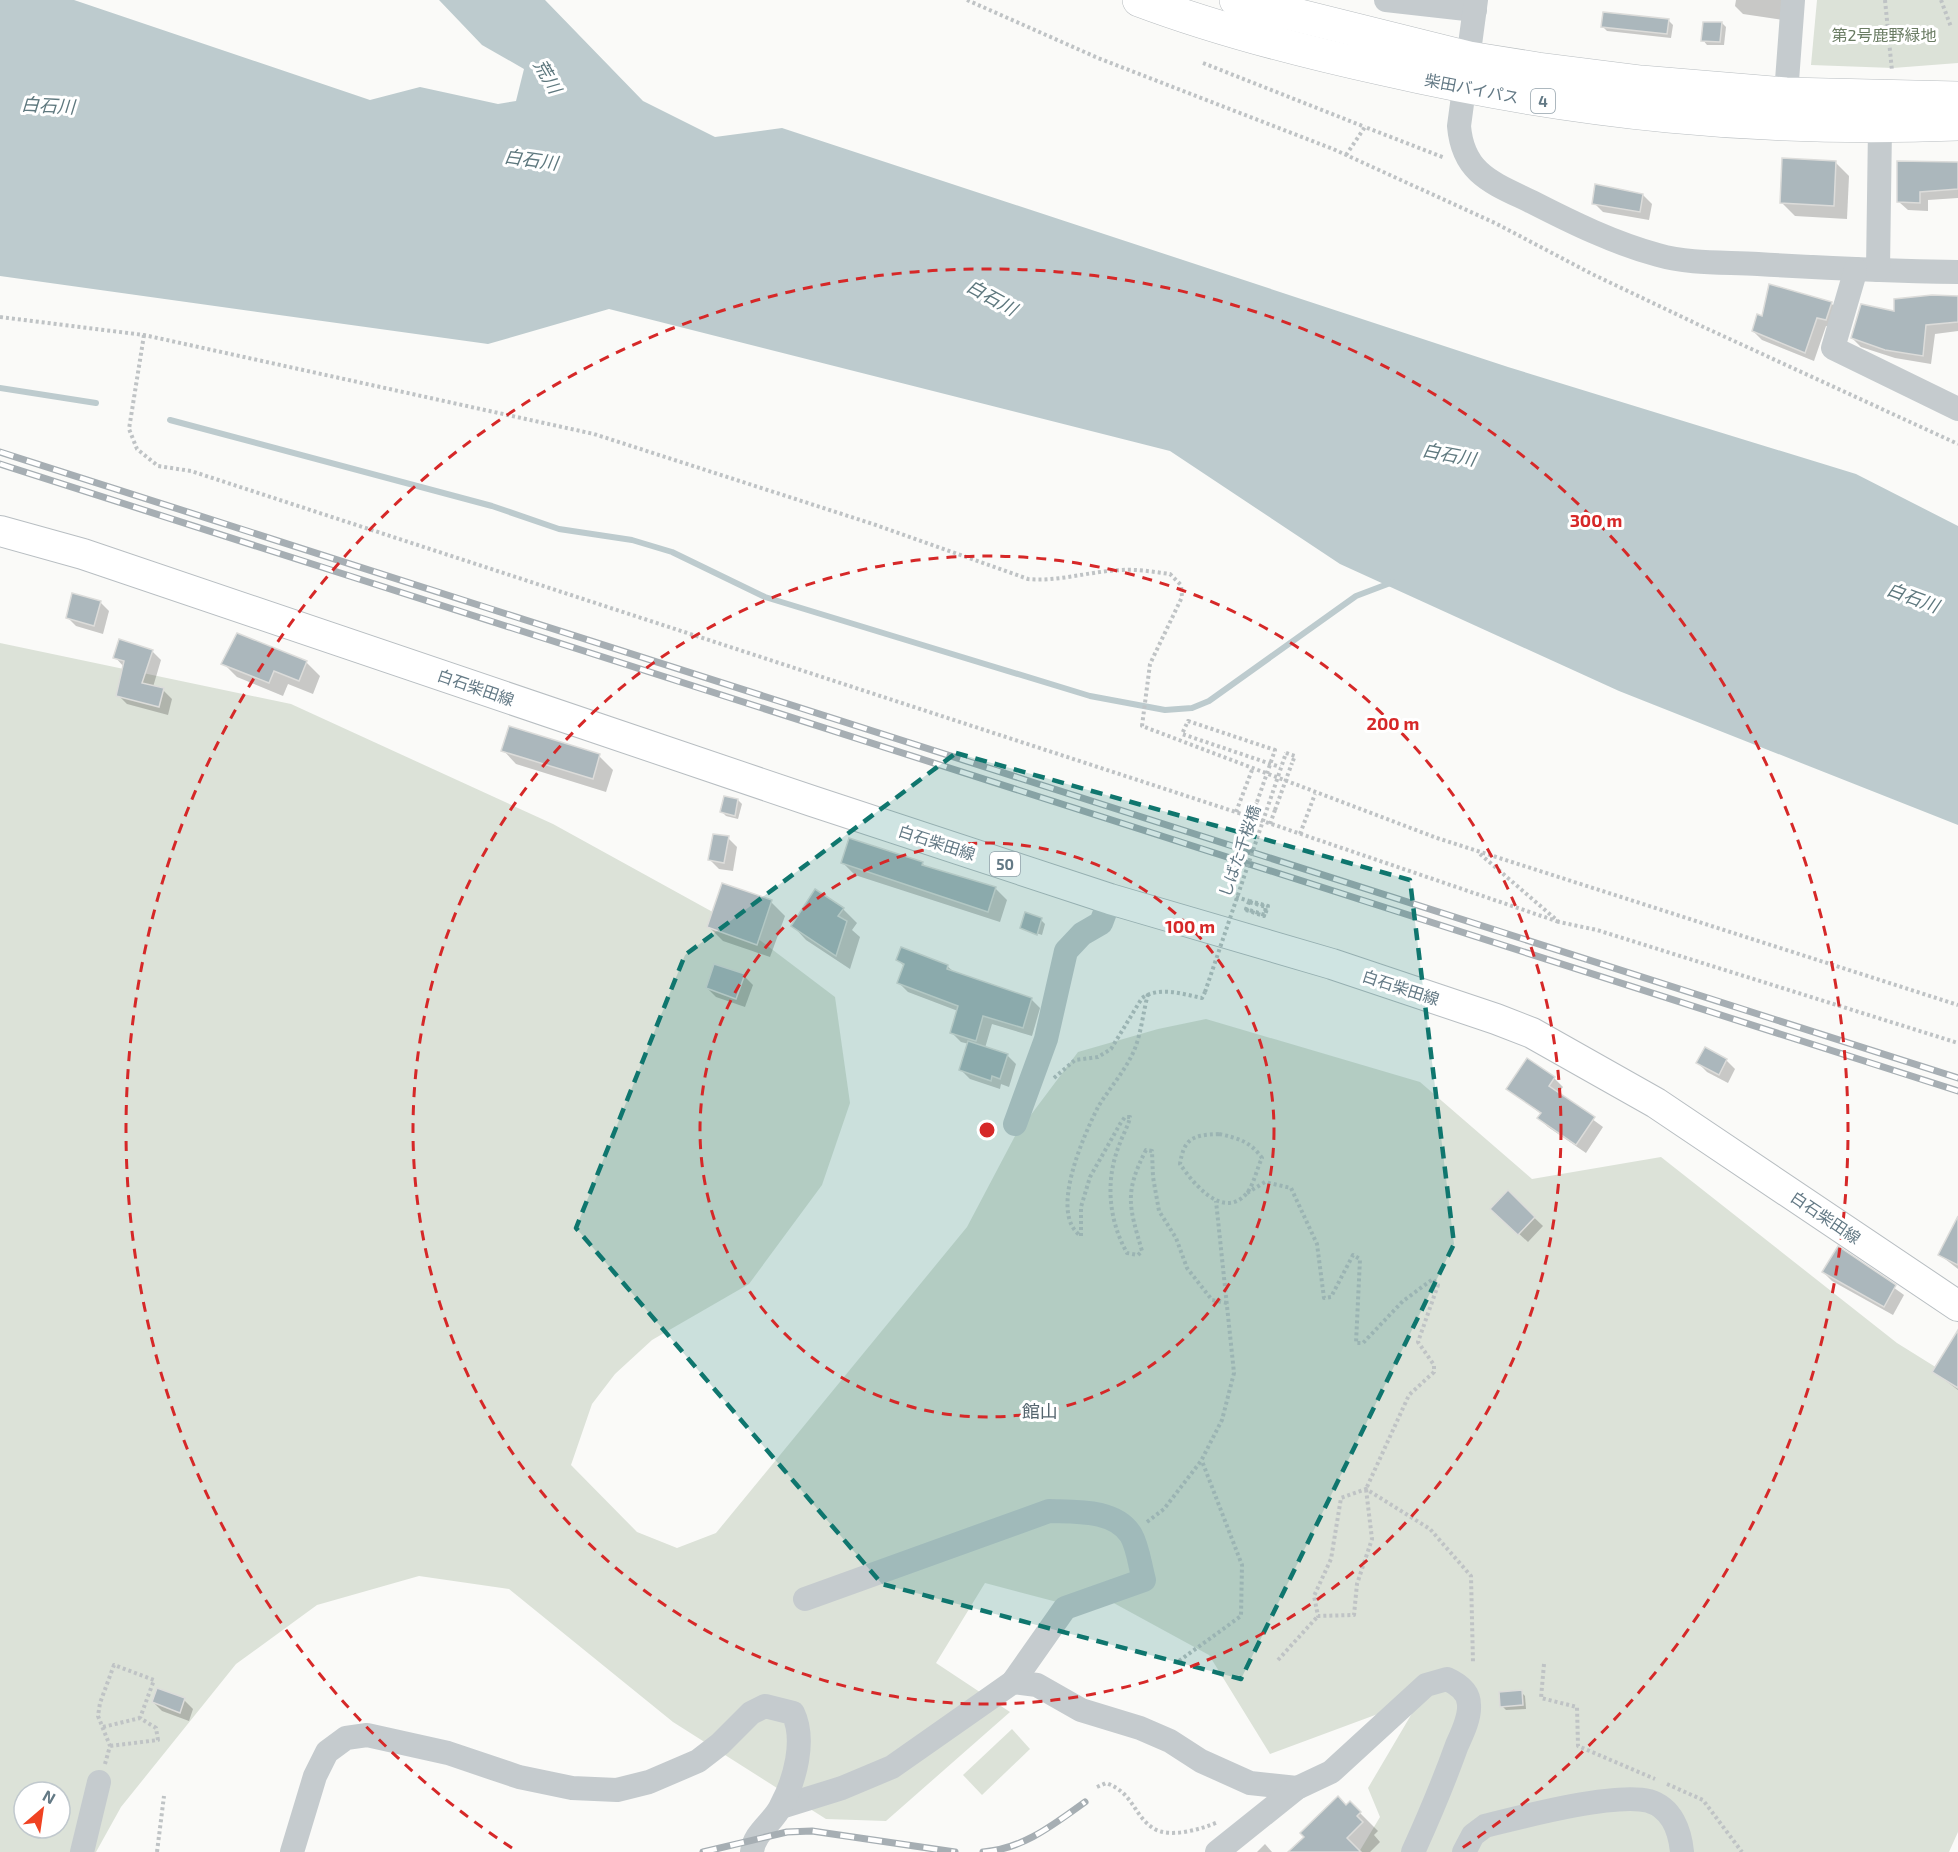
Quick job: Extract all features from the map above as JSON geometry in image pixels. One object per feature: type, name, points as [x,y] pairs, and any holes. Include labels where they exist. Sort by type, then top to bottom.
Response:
[{"type":"highway","name":"柴田バイパス","points":[[1139,0],[1181,16],[1302,51],[1467,73],[1641,82],[1786,94],[1958,98]]},
{"type":"highway","name":"柴田バイパス","points":[[1236,0],[1582,107],[1784,126],[1958,124]]},
{"type":"main road","name":"白石柴田線","points":[[0,531],[83,554],[1110,899],[1332,964],[1532,1033],[1656,1103],[1958,1306]]},
{"type":"street","points":[[1386,0],[1476,5],[1459,126],[1462,146],[1468,162],[1476,171],[1502,188],[1565,219],[1620,243],[1660,256],[1867,270],[1958,272]]},
{"type":"street","points":[[1786,94],[1792,0]]},
{"type":"street","points":[[1880,126],[1867,270],[1833,348],[1958,409]]},
{"type":"street","points":[[1019,1114],[1046,1039],[1066,951],[1082,934],[1101,923],[1110,899]]},
{"type":"street","points":[[781,1807],[842,1788],[892,1767],[1012,1682],[1065,1608],[1144,1580],[1131,1534],[1112,1518],[1049,1511],[805,1599]]},
{"type":"street","points":[[1217,1852],[1297,1788],[1331,1772],[1426,1685],[1447,1679],[1458,1684],[1465,1692],[1469,1706],[1464,1728],[1413,1852]]},
{"type":"street","points":[[1012,1682],[1037,1685],[1081,1710],[1140,1728],[1170,1741],[1201,1761],[1250,1783],[1297,1788]]},
{"type":"street","points":[[292,1852],[315,1776],[327,1752],[346,1738],[367,1735],[448,1753],[519,1777],[572,1788],[617,1790],[649,1782],[698,1761],[720,1744],[751,1713],[765,1706],[793,1713],[800,1727],[800,1748],[781,1807],[762,1829],[752,1852]]},
{"type":"street","points":[[82,1852],[99,1782]]},
{"type":"street","points":[[1464,1852],[1473,1835],[1485,1826],[1575,1806],[1634,1799],[1651,1802],[1675,1822],[1683,1852]]},
{"type":"path","points":[[967,0],[1098,58],[1346,155],[1495,222],[1592,274],[1958,444]]},
{"type":"path","points":[[1885,0],[1892,73]]},
{"type":"path","points":[[1941,0],[1951,27]]},
{"type":"path","points":[[1203,63],[1449,159]]},
{"type":"path","points":[[1346,155],[1365,127]]},
{"type":"path","points":[[0,317],[144,335],[594,434],[876,525],[1028,579],[1048,581],[1063,576],[1122,570],[1170,574],[1181,585],[1182,597],[1150,664],[1142,726],[1315,794],[1477,851],[1958,1005]]},
{"type":"path","points":[[144,335],[129,429],[137,449],[158,466],[191,471],[1236,812],[1559,922],[1597,930],[1958,1043]]},
{"type":"path","points":[[1251,817],[1257,802],[1264,781],[1268,771],[1272,760],[1275,750],[1188,721],[1182,734],[1268,763],[1274,765],[1281,767]]},
{"type":"path","name":"しばた千桜橋","points":[[1148,994],[1167,991],[1202,998],[1286,753],[1295,756],[1270,824]]},
{"type":"path","points":[[1236,812],[1252,770]]},
{"type":"path","points":[[1300,834],[1315,794]]},
{"type":"path","points":[[1477,851],[1559,922]]},
{"type":"path","points":[[1236,897],[1268,906],[1265,915],[1246,909],[1249,902],[1266,908],[1264,916],[1246,910]]},
{"type":"path","points":[[1019,1114],[1075,1060],[1098,1057],[1111,1049],[1142,998],[1148,994]]},
{"type":"path","points":[[1148,994],[1134,1051],[1099,1107],[1079,1151],[1068,1193],[1067,1211],[1073,1231],[1081,1236],[1081,1207],[1090,1177],[1120,1124],[1125,1117],[1130,1117],[1113,1164],[1110,1188],[1110,1214],[1126,1253],[1138,1255],[1142,1251],[1131,1214],[1130,1189],[1146,1150],[1152,1151],[1153,1177],[1159,1211],[1176,1238],[1186,1268],[1212,1300],[1227,1303]]},
{"type":"path","points":[[1247,1193],[1262,1158],[1254,1146],[1238,1138],[1219,1134],[1202,1135],[1190,1140],[1183,1147],[1180,1164],[1190,1179],[1216,1201],[1233,1202],[1265,1182],[1291,1188],[1317,1244],[1324,1298],[1331,1297],[1353,1255],[1360,1259],[1356,1342],[1363,1343],[1403,1301],[1433,1279],[1438,1284],[1418,1342],[1434,1365],[1434,1372],[1409,1395],[1366,1489],[1372,1539],[1357,1584],[1354,1615],[1318,1616],[1278,1660]]},
{"type":"path","points":[[1131,1534],[1164,1509],[1201,1461],[1222,1420],[1234,1373],[1216,1201]]},
{"type":"path","points":[[1179,1661],[1241,1616],[1242,1564],[1201,1461]]},
{"type":"path","points":[[1318,1616],[1314,1596],[1331,1559],[1341,1498],[1366,1489]]},
{"type":"path","points":[[1366,1489],[1430,1529],[1471,1576],[1473,1664]]},
{"type":"path","points":[[1544,1664],[1542,1698],[1577,1707],[1578,1746],[1703,1800],[1742,1852]]},
{"type":"path","points":[[99,1782],[110,1746],[99,1716],[100,1703],[114,1665],[154,1680],[140,1718]]},
{"type":"path","points":[[103,1727],[140,1718],[156,1728],[158,1740],[110,1746]]},
{"type":"path","points":[[1097,1787],[1106,1783],[1120,1788],[1153,1828],[1168,1833],[1207,1827],[1226,1819]]},
{"type":"path","points":[[157,1852],[164,1796]]},
{"type":"highlighted area","points":[[956,753],[1410,880],[1454,1244],[1241,1679],[882,1584],[576,1228],[685,955]]},
{"type":"green space","name":"第2号鹿野緑地","points":[[1817,0],[1958,0],[1958,63],[1893,68],[1811,65]]},
{"type":"green space","points":[[0,643],[291,704],[553,824],[749,932],[835,997],[850,1103],[822,1185],[749,1284],[652,1340],[615,1374],[592,1404],[571,1465],[637,1532],[677,1548],[716,1533],[967,1227],[1015,1136],[1078,1052],[1158,1029],[1206,1019],[1420,1082],[1532,1179],[1661,1157],[1897,1343],[1958,1381],[1958,1832],[1949,1852],[1359,1852],[1380,1817],[1368,1788],[1421,1698],[1270,1754],[1209,1655],[1088,1589],[1057,1602],[985,1583],[936,1663],[1010,1712],[886,1821],[826,1819],[673,1722],[509,1589],[419,1576],[317,1605],[236,1664],[121,1807],[96,1852],[0,1852]]},
{"type":"green space","points":[[1012,1729],[1030,1749],[982,1795],[963,1775]]},
{"type":"water","points":[[0,0],[74,0],[370,100],[420,87],[498,104],[516,101],[524,69],[482,45],[439,0],[545,0],[643,101],[715,137],[782,128],[1508,367],[1856,474],[1958,526],[1958,825],[1619,691],[1340,564],[1170,451],[609,309],[488,344],[0,276]]},
{"type":"building","points":[[1603,12],[1669,19],[1667,34],[1601,27]]},
{"type":"building","points":[[1703,22],[1722,22],[1720,42],[1701,41]]},
{"type":"building","points":[[1782,158],[1836,161],[1834,206],[1780,203]]},
{"type":"building","points":[[1897,161],[1958,162],[1958,189],[1920,192],[1920,203],[1897,202]]},
{"type":"building","points":[[1595,184],[1643,194],[1640,212],[1592,204]]},
{"type":"building","points":[[1769,284],[1832,302],[1826,320],[1817,318],[1805,353],[1752,331],[1757,314],[1762,316]]},
{"type":"building","points":[[1932,295],[1958,296],[1958,322],[1926,325],[1923,356],[1885,350],[1851,338],[1861,304],[1894,311],[1894,299]]},
{"type":"building","points":[[72,593],[101,601],[94,626],[66,618]]},
{"type":"building","points":[[237,633],[307,661],[299,681],[274,671],[269,683],[221,664]]},
{"type":"building","points":[[119,639],[153,650],[142,683],[164,688],[159,707],[116,696],[124,661],[113,658]]},
{"type":"building","points":[[509,726],[600,754],[593,779],[501,751]]},
{"type":"building","points":[[724,796],[738,799],[735,816],[720,812]]},
{"type":"building","points":[[713,834],[729,836],[724,863],[708,860]]},
{"type":"building","points":[[849,838],[923,862],[922,865],[996,887],[988,912],[841,863]]},
{"type":"building","points":[[722,883],[772,900],[757,945],[707,927]]},
{"type":"building","points":[[815,889],[844,908],[838,916],[847,921],[836,956],[791,926]]},
{"type":"building","points":[[1025,912],[1042,918],[1037,935],[1020,928]]},
{"type":"building","points":[[901,947],[948,965],[947,969],[1032,998],[1023,1028],[983,1016],[976,1041],[950,1033],[958,1006],[897,983],[904,964],[896,960]]},
{"type":"building","points":[[714,964],[745,974],[736,999],[706,988]]},
{"type":"building","points":[[968,1041],[1008,1054],[1000,1079],[992,1076],[991,1081],[959,1070]]},
{"type":"building","points":[[1705,1047],[1727,1059],[1719,1075],[1696,1063]]},
{"type":"building","points":[[1527,1058],[1555,1077],[1549,1086],[1595,1117],[1576,1145],[1537,1118],[1541,1113],[1506,1089]]},
{"type":"building","points":[[1508,1190],[1535,1217],[1518,1235],[1490,1209]]},
{"type":"building","points":[[1958,1216],[1958,1265],[1938,1255]]},
{"type":"building","points":[[1838,1246],[1896,1285],[1884,1307],[1822,1272]]},
{"type":"building","points":[[1958,1330],[1958,1388],[1932,1372]]},
{"type":"building","points":[[157,1688],[185,1698],[180,1713],[152,1702]]},
{"type":"building","points":[[1522,1690],[1523,1705],[1500,1707],[1499,1692]]},
{"type":"building","points":[[1338,1796],[1346,1805],[1350,1801],[1361,1812],[1357,1816],[1363,1822],[1347,1838],[1361,1852],[1288,1852],[1304,1837],[1300,1833]]},
{"type":"waterway","points":[[0,388],[96,403]]},
{"type":"waterway","points":[[170,420],[492,506],[559,529],[632,540],[672,552],[765,597],[1090,696],[1165,710],[1192,708],[1209,701],[1356,596],[1393,582]]},
{"type":"railway","points":[[0,452],[1958,1078]]},
{"type":"railway","points":[[0,464],[1958,1091]]},
{"type":"railway","points":[[983,1852],[1011,1846],[1037,1835],[1085,1802]]},
{"type":"railway","points":[[703,1852],[787,1832],[812,1831],[955,1852]]},
{"type":"district","name":"館山","points":[[1040,1411]]},
{"type":"water label","name":"荒川","points":[[548,76]]},
{"type":"water label","name":"白石川","points":[[48,105]]},
{"type":"water label","name":"白石川","points":[[531,159]]},
{"type":"water label","name":"白石川","points":[[992,297]]},
{"type":"water label","name":"白石川","points":[[1449,454]]},
{"type":"water label","name":"白石川","points":[[1913,597]]}]
